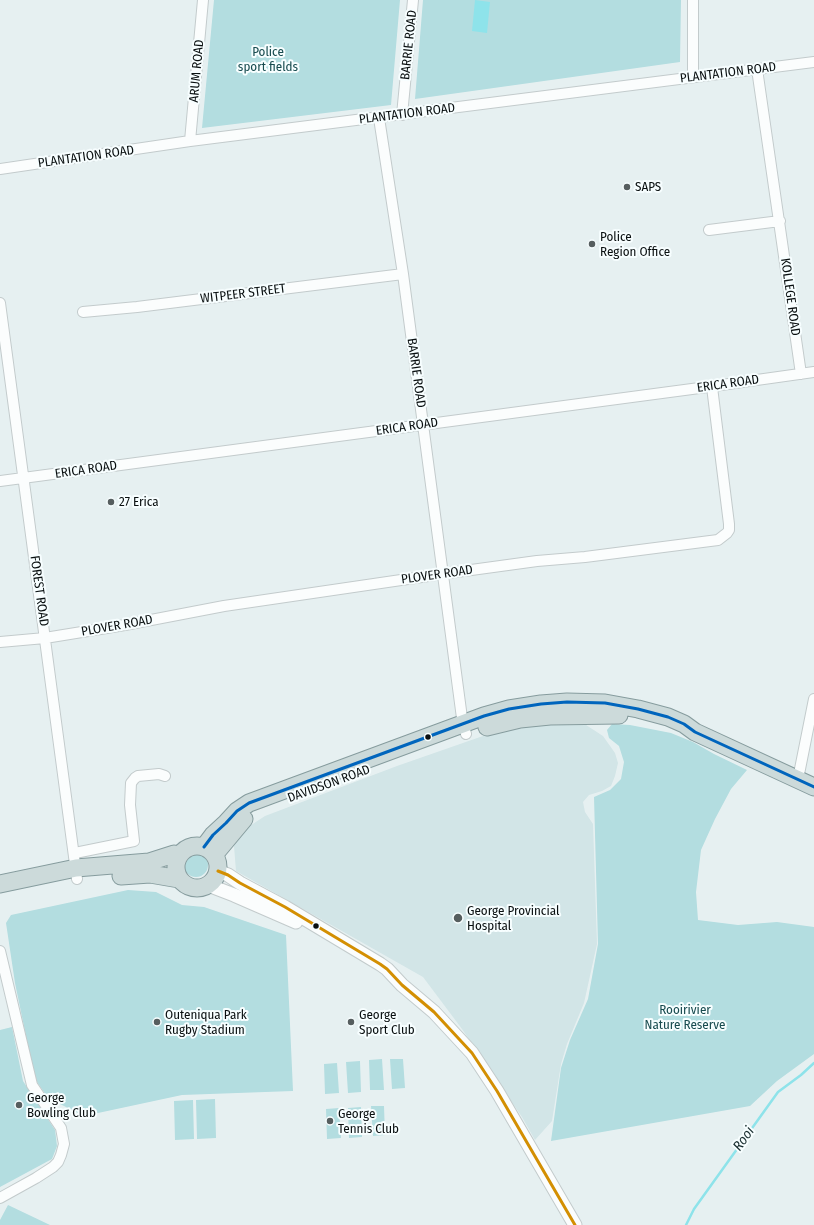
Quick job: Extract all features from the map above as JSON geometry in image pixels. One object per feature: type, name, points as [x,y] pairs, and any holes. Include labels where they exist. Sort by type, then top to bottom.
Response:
[{"type":"highway","name":"DAVIDSON ROAD","points":[[212,857],[213,834],[240,808],[249,803],[465,729],[496,712],[528,706],[567,702],[599,703],[638,709],[668,717],[684,724],[695,732],[814,787]]},
{"type":"highway","points":[[196,845],[212,857],[214,879],[208,885],[200,888],[192,888],[185,885],[179,879],[175,867],[179,855],[188,847],[196,845]]},
{"type":"highway","points":[[0,884],[76,867],[149,862],[174,854],[179,855]]},
{"type":"highway","points":[[0,893],[76,867],[179,879]]},
{"type":"street","name":"ARUM ROAD","points":[[190,141],[203,0]]},
{"type":"street","name":"BARRIE ROAD","points":[[402,115],[413,0]]},
{"type":"street","points":[[693,0],[693,77]]},
{"type":"street","name":"PLANTATION ROAD","points":[[0,169],[190,141],[814,62]]},
{"type":"street","name":"KOLLEGE ROAD","points":[[757,69],[801,374]]},
{"type":"street","name":"BARRIE ROAD","points":[[379,118],[403,274],[442,574],[465,729]]},
{"type":"street","points":[[708,230],[780,221]]},
{"type":"street","name":"WITPEER STREET","points":[[83,312],[138,307],[403,274]]},
{"type":"street","name":"FOREST ROAD","points":[[0,303],[76,867]]},
{"type":"street","name":"ERICA ROAD","points":[[0,482],[712,387],[814,372]]},
{"type":"street","name":"PLOVER ROAD","points":[[0,642],[45,638],[125,625],[224,606],[442,574],[537,561],[585,557],[712,541],[723,537],[729,530],[729,518],[712,387]]},
{"type":"street","points":[[798,779],[814,699]]},
{"type":"street","points":[[76,867],[134,841],[130,805],[131,783],[134,778],[138,776],[159,774],[165,776]]},
{"type":"street","points":[[212,857],[228,875],[346,942],[387,969],[402,985],[434,1012],[472,1053],[506,1104],[575,1225]]},
{"type":"street","points":[[208,885],[294,921],[402,985]]},
{"type":"street","points":[[0,951],[32,1084],[61,1128],[64,1144],[58,1162],[36,1178],[0,1198]]},
{"type":"shaded area","name":"George Provincial Hospital","points":[[572,720],[583,723],[603,736],[615,753],[618,763],[611,786],[602,791],[589,795],[583,802],[585,812],[593,824],[597,944],[584,1003],[567,1044],[561,1064],[552,1121],[535,1140],[522,1117],[462,1029],[423,977],[236,871],[234,846],[239,833],[265,816],[397,766],[503,729]]},
{"type":"green space","name":"Police sport fields","points":[[214,0],[400,0],[391,105],[202,128]]},
{"type":"green space","points":[[423,0],[681,0],[680,62],[415,99]]},
{"type":"green space","name":"Rooirivier Nature Reserve","points":[[612,724],[630,725],[671,733],[693,742],[747,770],[731,789],[701,850],[696,892],[698,920],[738,925],[777,922],[814,927],[814,1054],[777,1081],[750,1106],[551,1141],[561,1068],[570,1040],[588,999],[598,944],[594,797],[610,790],[621,779],[624,762],[619,746],[609,738],[607,730]]},
{"type":"green space","points":[[196,853],[205,856],[208,865],[205,874],[196,877],[187,874],[184,865],[187,856]]},
{"type":"green space","name":"Outeniqua Park Rugby Stadium","points":[[128,890],[156,892],[182,905],[204,907],[286,935],[293,1091],[182,1095],[84,1116],[48,1098],[37,1082],[31,1060],[15,983],[6,923],[11,915]]},
{"type":"green space","name":"George Bowling Club","points":[[12,1027],[23,1081],[55,1130],[57,1146],[52,1159],[0,1187],[0,1030]]},
{"type":"green space","points":[[382,1059],[384,1090],[370,1090],[369,1060]]},
{"type":"green space","points":[[390,1059],[403,1059],[405,1088],[392,1089]]},
{"type":"green space","points":[[360,1061],[361,1092],[348,1093],[346,1062]]},
{"type":"green space","points":[[337,1063],[339,1093],[325,1094],[324,1064]]},
{"type":"green space","points":[[215,1099],[216,1138],[197,1139],[196,1100]]},
{"type":"green space","points":[[193,1100],[194,1139],[175,1140],[174,1101]]},
{"type":"green space","points":[[371,1106],[384,1106],[385,1135],[373,1136]]},
{"type":"green space","points":[[361,1107],[362,1137],[349,1138],[348,1108]]},
{"type":"green space","points":[[339,1108],[341,1138],[327,1139],[326,1109]]},
{"type":"green space","points":[[8,1205],[50,1225],[0,1225],[0,1220]]},
{"type":"water","points":[[475,0],[490,2],[487,33],[472,31]]},
{"type":"waterway","name":"Rooi","points":[[686,1225],[694,1209],[778,1092],[814,1063]]},
{"type":"transit line","points":[[204,847],[213,835],[237,811],[249,803],[484,716],[509,709],[541,704],[567,702],[605,703],[638,709],[668,717],[684,724],[695,732],[814,787]]},
{"type":"transit line","points":[[218,871],[228,875],[285,907],[380,964],[434,1012],[472,1053],[497,1091],[575,1225]]},
{"type":"place","name":"SAPS","points":[[627,187]]},
{"type":"place","name":"Police Region Office","points":[[592,244]]},
{"type":"place","name":"27 Erica","points":[[111,502]]},
{"type":"place","name":"George Provincial Hospital","points":[[458,918]]},
{"type":"place","name":"Outeniqua Park Rugby Stadium","points":[[157,1022]]},
{"type":"place","name":"George Sport Club","points":[[351,1022]]},
{"type":"place","name":"George Bowling Club","points":[[19,1105]]},
{"type":"place","name":"George Tennis Club","points":[[330,1121]]}]
